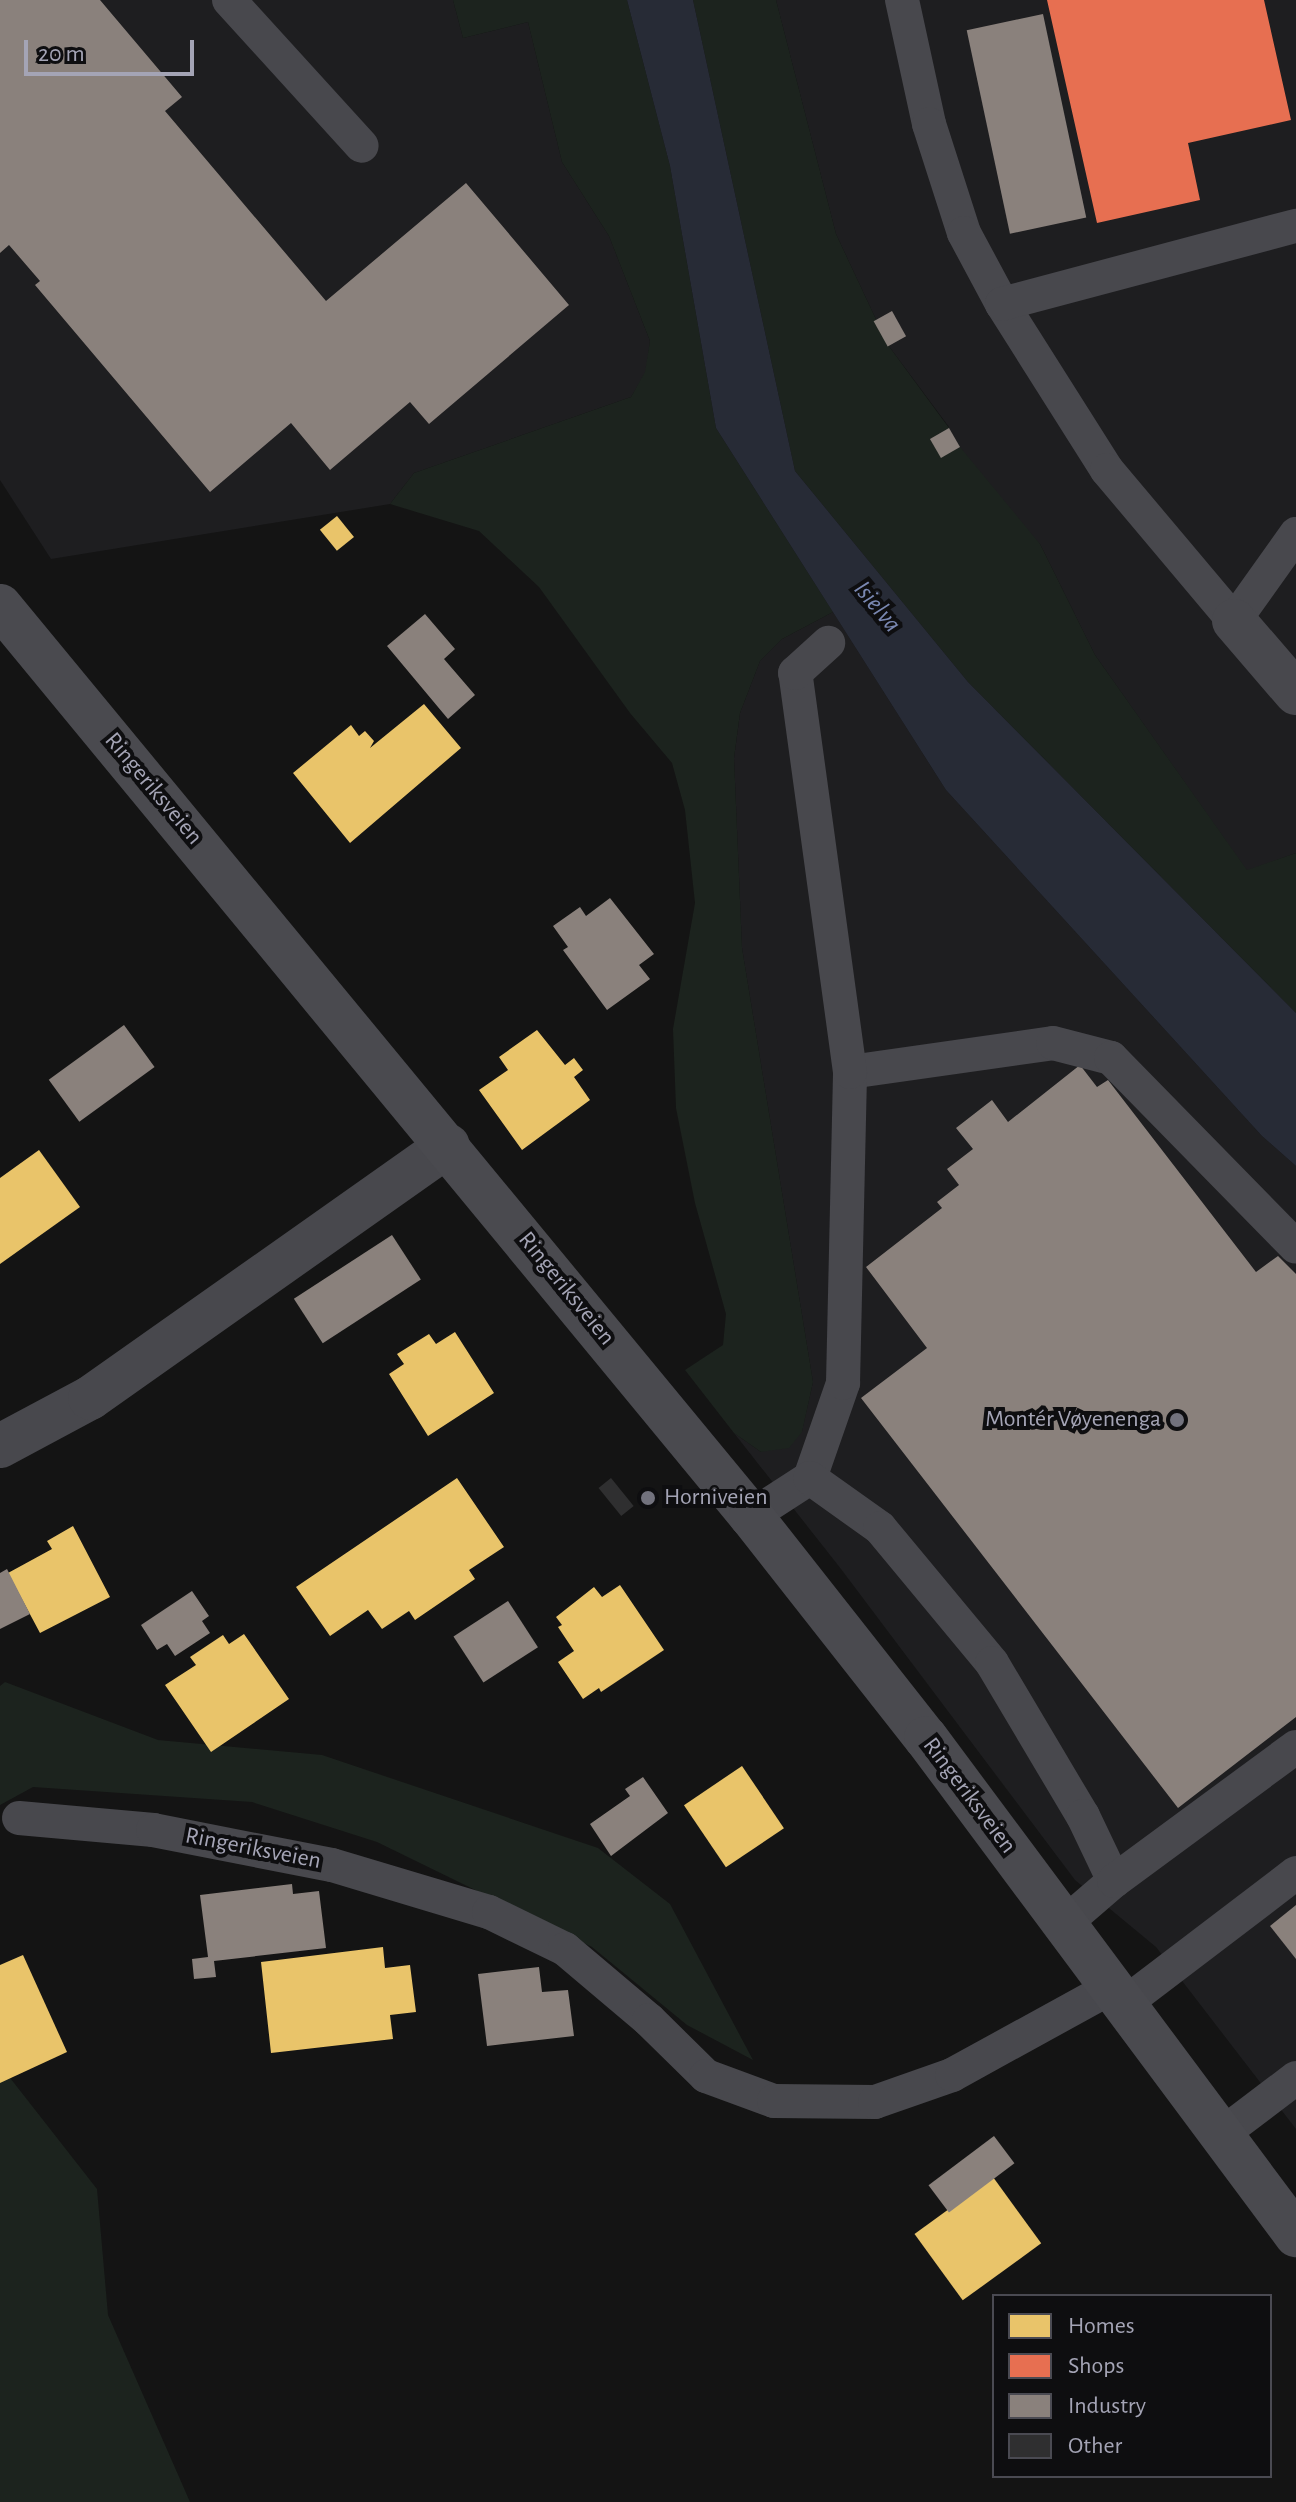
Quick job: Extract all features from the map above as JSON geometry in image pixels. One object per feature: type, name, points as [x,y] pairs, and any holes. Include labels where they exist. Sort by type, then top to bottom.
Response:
[{"type":"main road","name":"Ringeriksveien","points":[[0,606],[448,1145],[751,1516],[926,1738],[1296,2235]]},
{"type":"street","points":[[1234,621],[1296,693]]},
{"type":"street","points":[[0,1446],[90,1398],[448,1145]]},
{"type":"lane","points":[[229,0],[362,146]]},
{"type":"lane","points":[[902,0],[929,124],[964,233],[1002,304],[1107,470],[1234,621],[1296,534]]},
{"type":"lane","points":[[1002,304],[1296,226]]},
{"type":"lane","points":[[751,1516],[810,1478],[843,1383],[850,1072],[795,673],[828,643]]},
{"type":"lane","points":[[850,1072],[1053,1043],[1111,1058],[1296,1247]]},
{"type":"lane","points":[[810,1478],[880,1528],[992,1663],[1083,1816],[1114,1881]]},
{"type":"lane","points":[[1064,1924],[1114,1881],[1296,1747]]},
{"type":"lane","name":"Ringeriksveien","points":[[19,1818],[153,1830],[332,1865],[489,1912],[565,1949],[649,2020],[706,2076],[774,2101],[875,2102],[952,2075],[1118,1996]]},
{"type":"lane","points":[[1118,1996],[1296,1873]]},
{"type":"lane","points":[[1222,2134],[1296,2078]]},
{"type":"shaded area","points":[[0,0],[453,0],[463,38],[528,22],[562,162],[609,236],[650,341],[646,372],[631,397],[414,473],[390,504],[51,559],[0,480]]},
{"type":"shaded area","points":[[453,0],[627,0],[670,166],[716,428],[833,612],[782,639],[760,661],[740,713],[734,758],[742,948],[813,1382],[802,1432],[789,1448],[761,1452],[734,1433],[685,1370],[723,1345],[726,1314],[695,1203],[676,1108],[673,1029],[695,903],[685,810],[672,763],[630,713],[539,587],[479,531],[390,504],[414,473],[631,397],[645,372],[650,341],[609,236],[562,162],[528,22],[463,38]]},
{"type":"shaded area","points":[[693,0],[776,0],[836,234],[888,345],[949,428],[930,439],[941,457],[960,447],[1040,544],[1095,655],[1247,870],[1296,853],[1296,1013],[968,682],[795,471]]},
{"type":"shaded area","points":[[776,0],[1296,0],[1296,853],[1247,871],[1095,655],[1040,544],[941,458],[930,439],[949,427],[888,345],[836,234]]},
{"type":"shaded area","points":[[833,612],[946,790],[1262,1136],[1296,1166],[1296,2129],[1156,1947],[1075,1880],[841,1569],[734,1433],[761,1452],[802,1431],[813,1382],[742,948],[734,758],[740,713],[760,661],[782,639]]},
{"type":"shaded area","points":[[5,1682],[158,1740],[322,1755],[598,1848],[670,1904],[753,2060],[687,2025],[592,1947],[377,1842],[252,1802],[33,1787],[0,1805],[0,1686]]},
{"type":"shaded area","points":[[0,2065],[97,2189],[108,2315],[190,2502],[0,2502]]},
{"type":"water","name":"Isielva","points":[[627,0],[693,0],[795,471],[968,682],[1296,1013],[1296,1166],[1262,1136],[946,790],[716,428],[670,166]]},
{"type":"building: Homes","points":[[337,516],[354,537],[337,551],[320,530]]},
{"type":"building: Homes","points":[[424,704],[461,748],[350,843],[293,773],[351,725],[359,736],[365,731],[374,741],[370,748]]},
{"type":"building: Homes","points":[[537,1030],[565,1065],[574,1058],[583,1070],[574,1077],[590,1100],[522,1150],[479,1090],[508,1070],[499,1057]]},
{"type":"building: Homes","points":[[39,1150],[80,1207],[0,1264],[0,1178]]},
{"type":"building: Homes","points":[[455,1332],[494,1393],[428,1436],[389,1374],[404,1364],[397,1354],[429,1334],[436,1344]]},
{"type":"building: Homes","points":[[457,1478],[504,1547],[469,1570],[475,1579],[415,1620],[409,1611],[382,1629],[368,1610],[330,1636],[296,1587]]},
{"type":"building: Homes","points":[[73,1526],[110,1597],[40,1633],[8,1573],[52,1549],[47,1541]]},
{"type":"building: Homes","points":[[620,1585],[664,1650],[601,1692],[599,1688],[583,1699],[558,1662],[574,1651],[558,1627],[562,1625],[556,1617],[594,1587],[602,1597]]},
{"type":"building: Homes","points":[[244,1634],[289,1699],[211,1752],[165,1685],[196,1665],[190,1657],[223,1635],[229,1644]]},
{"type":"building: Homes","points":[[742,1766],[784,1828],[726,1867],[684,1805]]},
{"type":"building: Homes","points":[[383,1947],[385,1968],[410,1965],[416,2012],[390,2015],[393,2039],[271,2053],[261,1962]]},
{"type":"building: Homes","points":[[23,1955],[67,2052],[0,2083],[0,1965]]},
{"type":"building: Homes","points":[[993,2177],[1041,2243],[963,2300],[915,2234]]},
{"type":"building: Shops","points":[[1047,0],[1264,0],[1291,120],[1188,143],[1200,200],[1097,223]]},
{"type":"building: Industry","points":[[0,0],[100,0],[182,97],[165,111],[326,301],[466,183],[569,305],[429,424],[410,402],[330,470],[291,423],[210,492],[35,285],[40,281],[9,245],[0,253]]},
{"type":"building: Industry","points":[[1043,14],[1086,217],[1010,234],[967,30]]},
{"type":"building: Industry","points":[[892,311],[906,336],[888,347],[874,321]]},
{"type":"building: Industry","points":[[949,428],[960,447],[941,458],[930,439]]},
{"type":"building: Industry","points":[[425,614],[455,649],[444,659],[475,695],[448,719],[387,646]]},
{"type":"building: Industry","points":[[610,898],[654,954],[639,965],[650,979],[607,1010],[563,950],[568,947],[553,926],[580,907],[586,916]]},
{"type":"building: Industry","points":[[124,1025],[155,1067],[79,1122],[49,1080]]},
{"type":"building: Industry","points":[[1080,1065],[1097,1087],[1108,1080],[1256,1272],[1278,1256],[1296,1274],[1296,1717],[1178,1808],[861,1398],[927,1348],[866,1267],[942,1208],[937,1202],[959,1185],[947,1169],[973,1149],[956,1128],[992,1100],[1008,1122]]},
{"type":"building: Industry","points":[[392,1235],[421,1279],[323,1343],[294,1299]]},
{"type":"building: Industry","points":[[7,1569],[30,1614],[0,1629],[0,1573]]},
{"type":"building: Industry","points":[[192,1591],[209,1616],[202,1621],[210,1633],[175,1656],[167,1644],[157,1650],[141,1625]]},
{"type":"building: Industry","points":[[508,1601],[538,1647],[483,1683],[453,1636]]},
{"type":"building: Industry","points":[[643,1777],[668,1813],[611,1856],[590,1824],[630,1796],[625,1789]]},
{"type":"building: Industry","points":[[292,1884],[293,1894],[319,1891],[326,1948],[214,1961],[216,1977],[194,1979],[192,1959],[208,1957],[200,1895]]},
{"type":"building: Industry","points":[[1296,1905],[1296,1959],[1270,1926]]},
{"type":"building: Industry","points":[[539,1967],[542,1992],[568,1990],[574,2036],[487,2046],[478,1974]]},
{"type":"building: Industry","points":[[994,2136],[1014,2163],[949,2213],[929,2185]]},
{"type":"building: Other","points":[[611,1478],[634,1506],[621,1516],[599,1488]]},
{"type":"place","name":"Montér Vøyenenga","points":[[1177,1420]]},
{"type":"place","name":"Horniveien","points":[[648,1498]]}]
